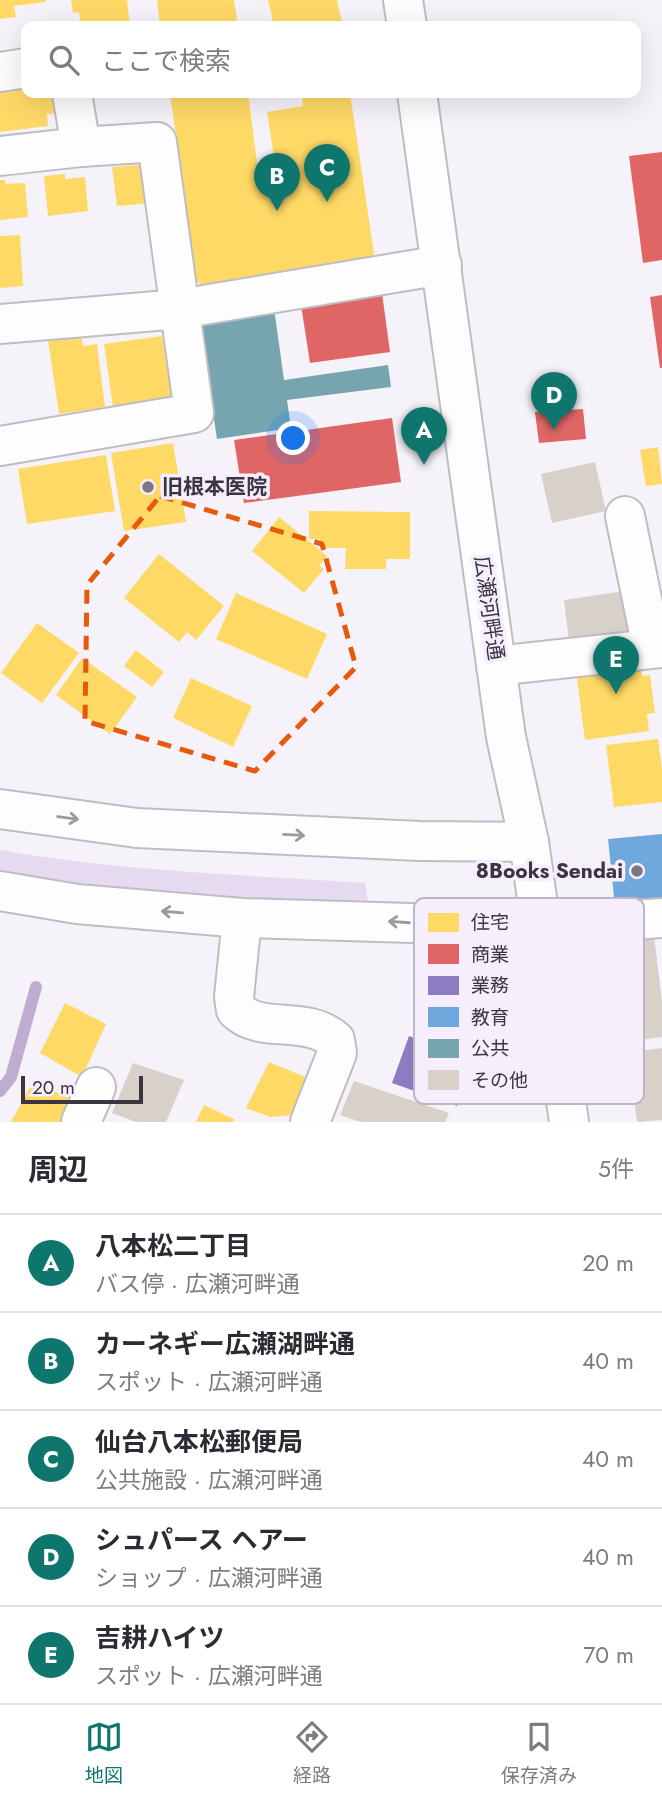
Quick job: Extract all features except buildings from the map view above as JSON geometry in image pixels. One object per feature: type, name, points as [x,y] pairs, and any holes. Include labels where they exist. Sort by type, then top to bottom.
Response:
[{"type":"street","points":[[403,0],[406,21]]},
{"type":"street","points":[[0,72],[21,69]]},
{"type":"street","points":[[73,98],[81,146]]},
{"type":"street","name":"広瀬河畔通","points":[[418,98],[506,737],[529,842],[537,898]]},
{"type":"street","points":[[0,156],[81,146],[158,142],[194,413],[0,446]]},
{"type":"street","points":[[0,324],[180,309],[442,265]]},
{"type":"street","points":[[496,666],[657,648],[625,516]]},
{"type":"street","points":[[0,809],[137,828],[410,841],[529,842]]},
{"type":"street","points":[[0,891],[77,904],[242,918],[414,923]]},
{"type":"street","points":[[242,918],[234,997],[236,1010],[241,1015],[260,1022],[312,1027],[325,1031],[335,1040],[337,1053],[310,1122]]},
{"type":"street","points":[[644,919],[662,918]]},
{"type":"street","points":[[80,1122],[96,1087]]},
{"type":"street","name":"広瀬河畔通","points":[[566,1104],[569,1122]]},
{"type":"highlighted area","points":[[160,496],[322,544],[356,667],[255,771],[85,721],[87,585]]},
{"type":"shaded area","points":[[0,850],[136,868],[365,883],[368,902],[166,896],[0,872]]},
{"type":"waterway","points":[[0,1091],[11,1077],[36,987]]},
{"type":"place","name":"仙台八本松郵便局","points":[[327,202]]},
{"type":"place","name":"カーネギー広瀬湖畔通","points":[[277,211]]},
{"type":"place","name":"シュパース ヘアー","points":[[554,430]]},
{"type":"place","name":"八本松二丁目","points":[[424,465]]},
{"type":"place","name":"旧根本医院","points":[[148,487]]},
{"type":"place","name":"吉耕ハイツ","points":[[616,694]]},
{"type":"place","name":"8Books Sendai","points":[[637,871]]}]
